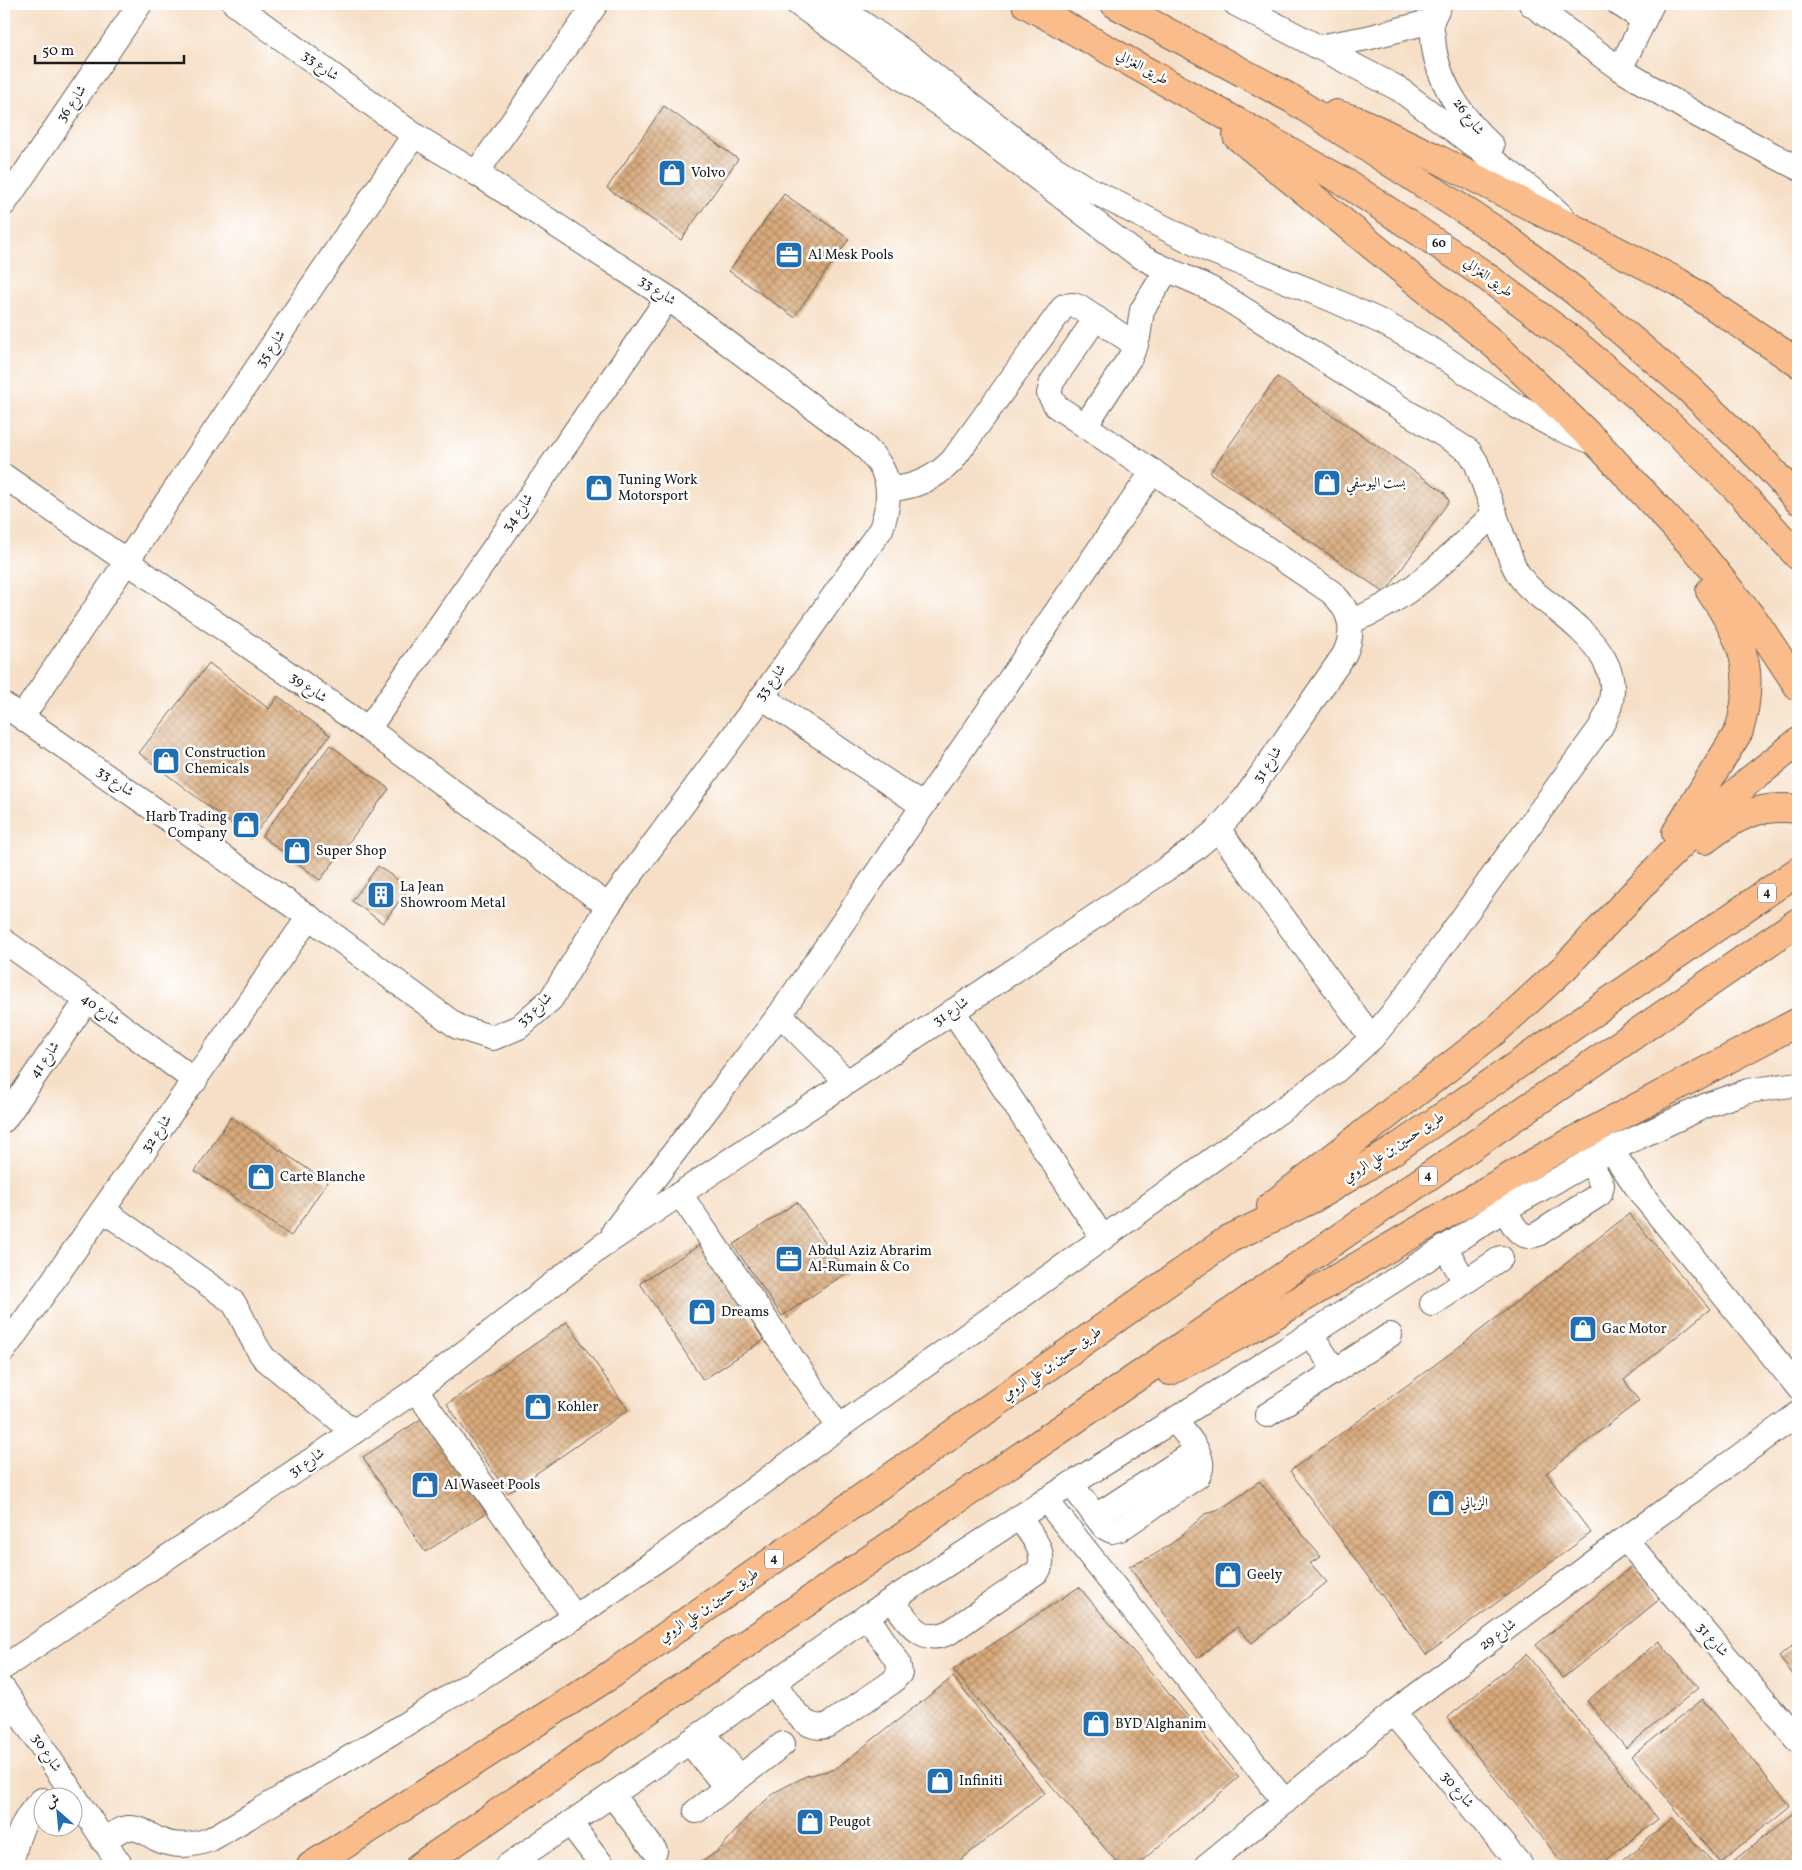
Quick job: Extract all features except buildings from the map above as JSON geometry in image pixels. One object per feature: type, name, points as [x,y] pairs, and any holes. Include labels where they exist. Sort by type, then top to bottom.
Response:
[{"type":"highway","name":"طريق الغزالي","points":[[1026,4],[1176,86],[1343,181],[1480,272],[1570,338],[1654,410],[1734,487],[1798,556]]},
{"type":"highway","points":[[1115,4],[1292,99],[1498,232],[1576,292],[1688,388],[1765,463],[1798,500]]},
{"type":"highway","points":[[1176,86],[1495,344],[1598,444],[1704,558],[1757,624],[1798,686]]},
{"type":"highway","points":[[1292,99],[1358,121],[1434,157],[1678,282],[1798,364]]},
{"type":"highway","points":[[1629,899],[1687,817],[1739,731],[1747,692],[1743,653],[1738,636],[1646,497]]},
{"type":"highway","points":[[1229,1239],[1495,1031],[1564,968],[1667,858],[1708,818],[1750,780],[1798,742]]},
{"type":"highway","points":[[1629,899],[1726,824],[1740,816],[1771,808],[1798,809]]},
{"type":"highway","name":"طريق حسين بن علي الرومي","points":[[311,1866],[612,1674],[1229,1239],[1312,1199],[1391,1152],[1798,871]]},
{"type":"highway","name":"4","points":[[420,1866],[1102,1401],[1798,922]]},
{"type":"highway","points":[[1756,1046],[1798,1017]]},
{"type":"highway","points":[[1102,1401],[1168,1372],[1239,1335],[1549,1154],[1641,1104],[1756,1046],[1798,1022]]},
{"type":"highway","points":[[1756,1046],[1798,1033]]},
{"type":"street","name":"شارع 36","points":[[4,204],[140,4]]},
{"type":"street","name":"شارع 33","points":[[13,711],[309,916],[458,1027],[493,1038],[519,1027],[551,999],[608,906],[882,529],[888,510],[889,489],[883,470],[872,453],[668,298],[476,172],[414,135],[235,4]]},
{"type":"street","points":[[476,172],[596,4]]},
{"type":"street","points":[[103,1841],[121,1830],[134,1828],[166,1843],[178,1845],[189,1845],[211,1839],[378,1741],[477,1680],[664,1555],[838,1427],[1336,1071],[1372,1038],[1402,1002],[1594,736],[1610,708],[1611,675],[1600,652],[1581,629],[1524,582],[1513,564],[1476,462],[1469,451],[1212,290],[1138,255],[964,122],[798,4]]},
{"type":"street","points":[[834,4],[906,53],[1038,158],[1085,187],[1204,248],[1331,299],[1384,323],[1434,351],[1518,407],[1557,428],[1598,444]]},
{"type":"street","points":[[1236,4],[1399,89],[1538,194],[1579,231]]},
{"type":"street","points":[[1531,4],[1620,69],[1699,116],[1798,168]]},
{"type":"street","points":[[1618,4],[1648,12],[1620,69]]},
{"type":"street","name":"شارع 26","points":[[1318,47],[1368,38],[1436,12],[1433,44],[1438,70],[1454,100],[1485,140],[1522,173],[1538,194]]},
{"type":"street","name":"شارع 35","points":[[13,711],[127,563],[414,135]]},
{"type":"street","points":[[1085,426],[1131,356],[1136,345],[1142,310],[1167,270]]},
{"type":"street","name":"شارع 34","points":[[368,729],[668,298]]},
{"type":"street","points":[[889,489],[913,486],[928,480],[941,472],[952,461],[1064,306],[1073,304],[1136,345]]},
{"type":"street","points":[[1096,318],[1052,382],[1050,388],[1052,401],[1056,406],[1332,592],[1340,600],[1350,621],[1376,611],[1410,590],[1494,513]]},
{"type":"street","name":"شارع 31","points":[[602,1246],[780,1014],[1153,471]]},
{"type":"street","name":"شارع 39","points":[[4,476],[368,729],[608,906]]},
{"type":"street","name":"شارع 31","points":[[4,1667],[416,1390],[602,1246],[1193,850],[1218,829],[1245,798],[1344,655],[1350,640],[1350,621]]},
{"type":"street","points":[[762,696],[923,806]]},
{"type":"street","points":[[1218,829],[1372,1038]]},
{"type":"street","name":"32 شارع","points":[[4,1350],[195,1081],[309,916]]},
{"type":"street","name":"شارع 40","points":[[4,941],[195,1081]]},
{"type":"street","name":"شارع 41","points":[[4,1120],[87,1000]]},
{"type":"street","points":[[953,1011],[1103,1238]]},
{"type":"street","points":[[780,1014],[847,1082]]},
{"type":"street","points":[[507,1866],[533,1859],[570,1823],[696,1738],[867,1616],[1019,1517],[1305,1338],[1505,1209],[1601,1155],[1707,1104],[1769,1087],[1798,1084]]},
{"type":"street","points":[[1505,1209],[1520,1234],[1532,1236],[1538,1234],[1600,1194],[1602,1185],[1601,1155]]},
{"type":"street","points":[[1601,1155],[1643,1196],[1798,1387]]},
{"type":"street","points":[[680,1194],[838,1427]]},
{"type":"street","points":[[103,1210],[233,1302],[244,1319],[257,1349],[264,1358],[354,1432]]},
{"type":"street","points":[[1451,1243],[1471,1278]]},
{"type":"street","points":[[1432,1304],[1501,1258]]},
{"type":"street","points":[[1267,1415],[1390,1335]]},
{"type":"street","points":[[1305,1338],[1328,1375]]},
{"type":"street","points":[[416,1390],[575,1616]]},
{"type":"street","name":"شارع 29","points":[[1206,1866],[1393,1713],[1625,1539],[1798,1414]]},
{"type":"street","points":[[1071,1484],[1108,1529],[1112,1531],[1120,1528],[1198,1476],[1202,1465],[1201,1459],[1175,1420]]},
{"type":"street","points":[[1046,1500],[1284,1802]]},
{"type":"street","points":[[892,1600],[919,1632],[935,1637],[950,1632],[1038,1571],[1042,1565],[1040,1550],[1019,1517]]},
{"type":"street","name":"شارع 31","points":[[1625,1539],[1798,1740]]},
{"type":"street","points":[[774,1682],[803,1720],[813,1727],[819,1728],[830,1724],[892,1682],[900,1673],[898,1662],[867,1616]]},
{"type":"street","name":"شارع 30","points":[[4,1690],[121,1866]]},
{"type":"street","name":"شارع 30","points":[[1393,1713],[1521,1866]]},
{"type":"street","points":[[696,1738],[733,1782]]},
{"type":"street","points":[[696,1811],[782,1744]]},
{"type":"street","points":[[59,1788],[65,1783]]},
{"type":"street","points":[[612,1795],[655,1851]]},
{"type":"street","points":[[11,1866],[22,1824],[32,1811]]},
{"type":"street","points":[[570,1823],[603,1866]]},
{"type":"place","name":"Volvo","points":[[672,173]]},
{"type":"place","name":"Al Mesk Pools","points":[[789,255]]},
{"type":"place","name":"بست اليوسفي","points":[[1327,483]]},
{"type":"place","name":"Tuning Work Motorsport","points":[[599,488]]},
{"type":"place","name":"Construction Chemicals","points":[[166,761]]},
{"type":"place","name":"Harb Trading Company","points":[[246,825]]},
{"type":"place","name":"Super Shop","points":[[297,851]]},
{"type":"place","name":"La Jean Showroom Metal","points":[[381,895]]},
{"type":"place","name":"Carte Blanche","points":[[261,1177]]},
{"type":"place","name":"Abdul Aziz Abrarim Al-Rumain & Co","points":[[789,1259]]},
{"type":"place","name":"Dreams","points":[[702,1312]]},
{"type":"place","name":"Gac Motor","points":[[1583,1329]]},
{"type":"place","name":"Kohler","points":[[538,1407]]},
{"type":"place","name":"Al Waseet Pools","points":[[425,1485]]},
{"type":"place","name":"الزياني","points":[[1441,1503]]},
{"type":"place","name":"Geely","points":[[1228,1575]]},
{"type":"place","name":"BYD Alghanim","points":[[1096,1724]]},
{"type":"place","name":"Infiniti","points":[[940,1781]]},
{"type":"place","name":"Peugot","points":[[810,1822]]}]
